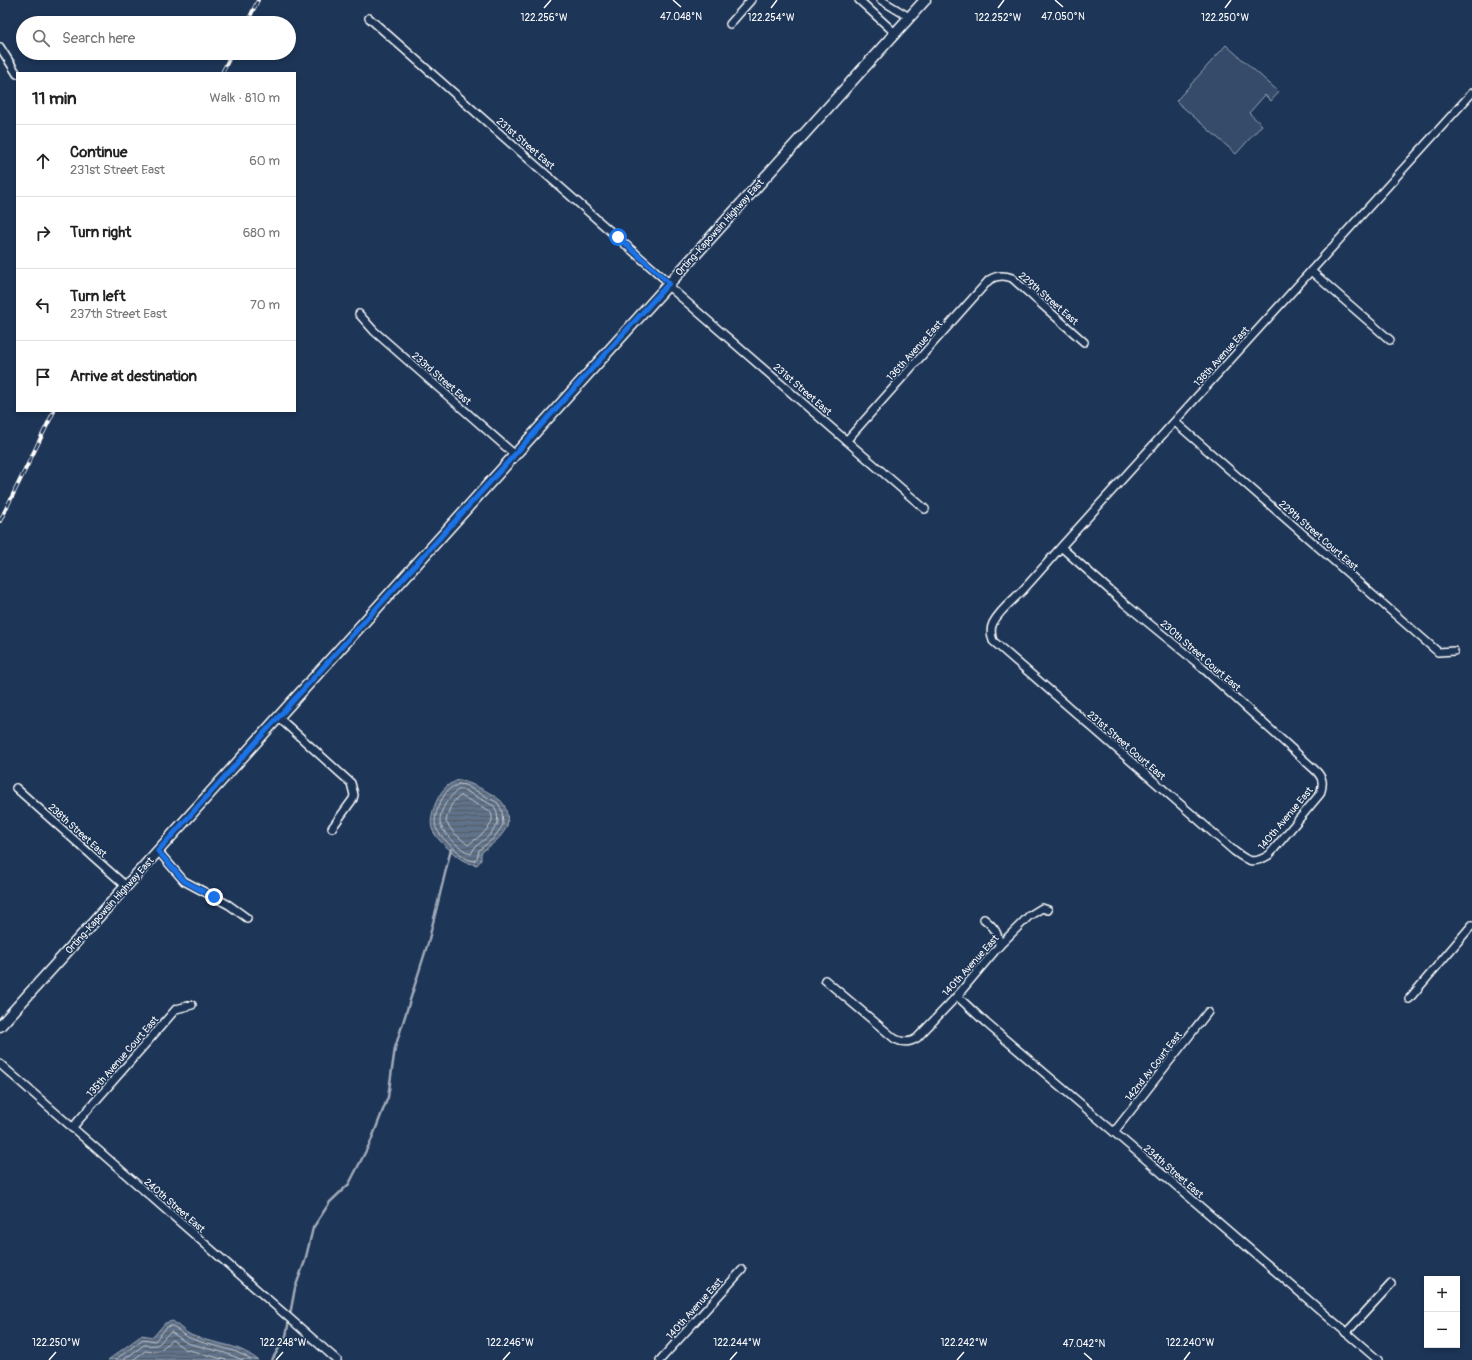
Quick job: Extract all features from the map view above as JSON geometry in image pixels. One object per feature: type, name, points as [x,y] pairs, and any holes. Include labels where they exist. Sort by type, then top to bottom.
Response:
[{"type":"main road","name":"Orting-Kapowsin Highway East","points":[[0,1026],[514,454],[925,0]]},
{"type":"street","points":[[730,24],[750,0]]},
{"type":"street","points":[[859,0],[895,33]]},
{"type":"street","points":[[881,0],[909,17]]},
{"type":"street","name":"231st Street East","points":[[369,18],[668,284],[925,509]]},
{"type":"street","points":[[0,47],[16,72]]},
{"type":"street","name":"138th Avenue East","points":[[991,636],[993,624],[997,618],[1176,422],[1472,93]]},
{"type":"street","points":[[1311,271],[1390,340]]},
{"type":"street","name":"229th Street East","points":[[998,276],[1007,276],[1012,278],[1084,342]]},
{"type":"street","name":"136th Avenue East","points":[[846,440],[989,280],[998,276]]},
{"type":"street","name":"233rd Street East","points":[[359,314],[374,331],[514,454]]},
{"type":"street","name":"229th Street Court East","points":[[1176,422],[1438,652],[1454,651]]},
{"type":"street","name":"230th Street Court East","points":[[1061,547],[1223,687],[1314,769],[1323,781]]},
{"type":"street","name":"231st Street Court East","points":[[991,636],[993,641],[1015,661],[1228,846],[1245,859],[1256,861]]},
{"type":"street","points":[[278,717],[338,770],[353,786],[353,799],[332,828]]},
{"type":"street","name":"140th Avenue East","points":[[1256,861],[1268,855],[1279,843],[1320,794],[1323,781]]},
{"type":"street","name":"238th Street East","points":[[16,788],[126,886]]},
{"type":"street","points":[[158,851],[184,881],[229,905],[247,918]]},
{"type":"street","name":"140th Avenue East","points":[[824,980],[896,1039],[909,1042],[917,1038],[957,996],[999,946],[1029,916],[1042,908],[1048,910]]},
{"type":"street","points":[[984,919],[997,933],[999,946]]},
{"type":"street","points":[[1409,999],[1472,925]]},
{"type":"street","name":"234th Street East","points":[[957,996],[986,1023],[1378,1360]]},
{"type":"street","name":"135th Avenue Court East","points":[[72,1128],[176,1009],[192,1005]]},
{"type":"street","name":"142nd Av Court East","points":[[1114,1132],[1208,1012]]},
{"type":"street","name":"240th Street East","points":[[0,1064],[337,1360]]},
{"type":"street","name":"140th Avenue East","points":[[660,1360],[742,1270]]},
{"type":"street","points":[[1346,1333],[1391,1284]]},
{"type":"shaded area","points":[[1226,45],[1279,92],[1271,101],[1265,95],[1249,113],[1262,125],[1236,154],[1176,101]]},
{"type":"water","points":[[458,780],[474,785],[496,797],[504,805],[508,820],[507,826],[502,834],[481,853],[481,860],[477,865],[462,860],[443,844],[431,826],[434,807],[440,795],[448,785]]},
{"type":"water","points":[[173,1321],[191,1335],[233,1347],[250,1354],[258,1360],[108,1360],[142,1335],[153,1337],[165,1323]]},
{"type":"waterway","points":[[272,1360],[286,1336],[295,1288],[305,1261],[313,1228],[330,1202],[349,1184],[371,1141],[388,1097],[395,1048],[428,943],[451,849]]},
{"type":"railway","points":[[250,16],[258,0]]},
{"type":"railway","points":[[222,72],[228,60]]},
{"type":"railway","points":[[0,521],[54,412]]},
{"type":"route","points":[[214,897],[184,881],[158,851],[669,283],[618,237]]}]
